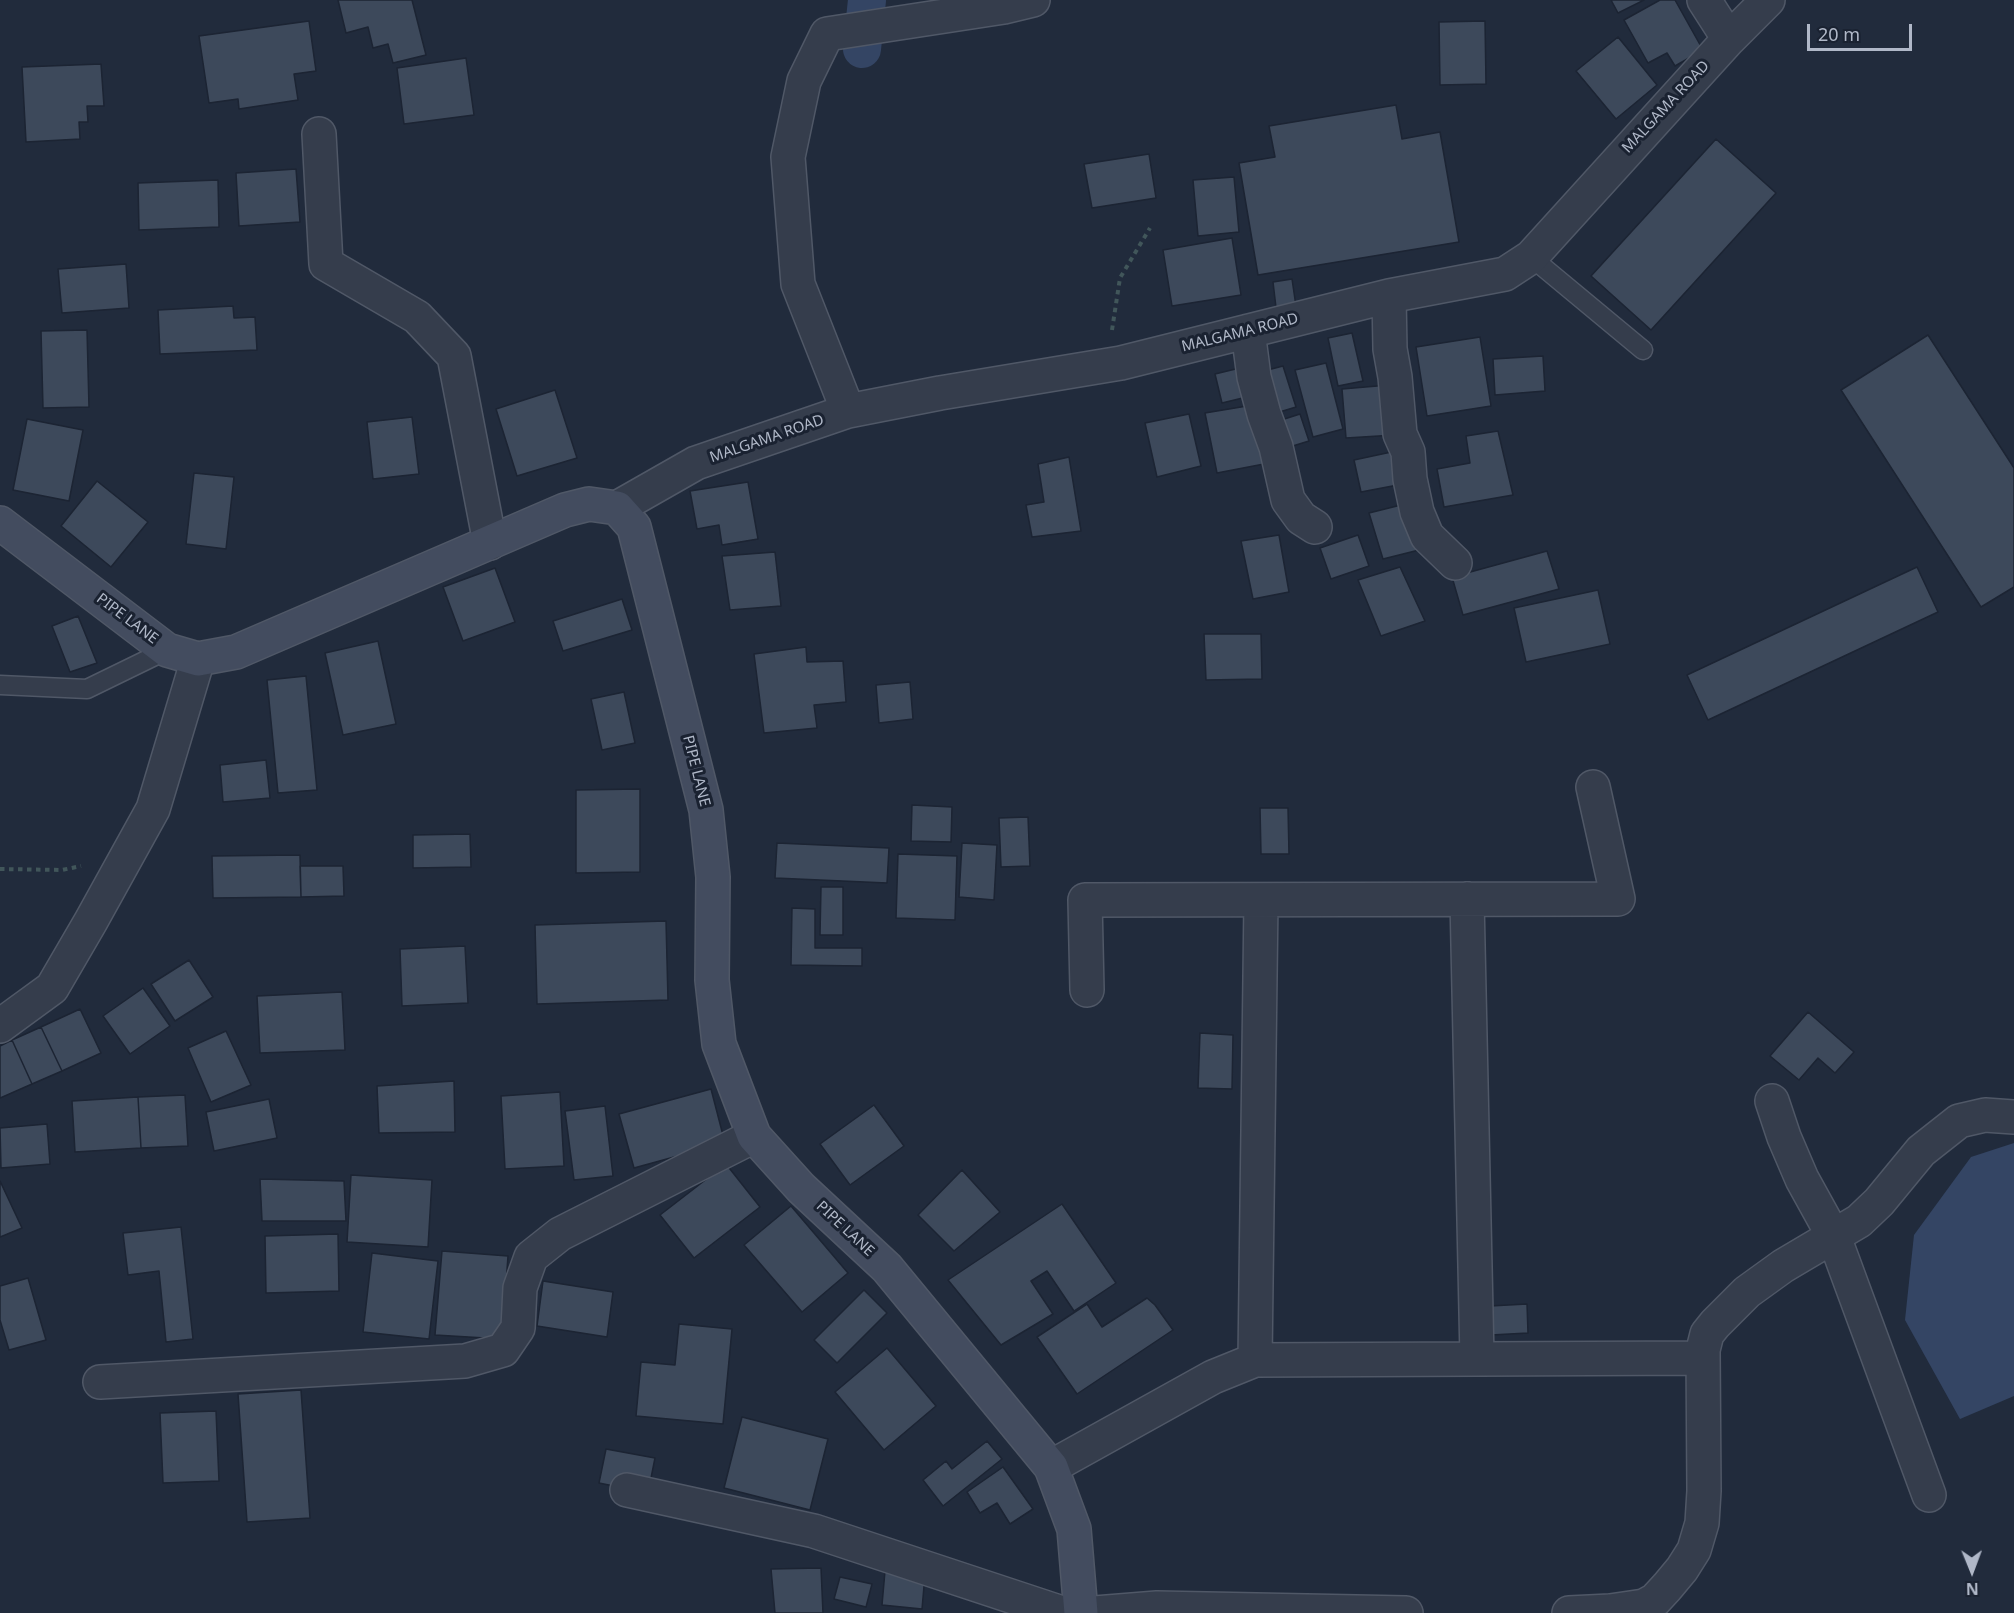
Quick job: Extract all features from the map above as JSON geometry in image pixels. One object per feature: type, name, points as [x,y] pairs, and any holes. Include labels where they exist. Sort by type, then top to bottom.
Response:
[{"type":"street","points":[[848,411],[798,284],[788,157],[804,81],[827,34],[1004,7],[1033,0]]},
{"type":"street","points":[[1704,0],[1729,39]]},
{"type":"street","name":"MALGAMA ROAD","points":[[617,508],[696,463],[848,411],[1121,363],[1389,296],[1505,274],[1531,256],[1729,39],[1768,0]]},
{"type":"street","points":[[319,134],[326,264],[417,317],[454,356],[490,543]]},
{"type":"street","points":[[1389,296],[1390,349],[1400,434],[1408,452],[1410,479],[1417,512],[1427,536],[1455,563]]},
{"type":"street","points":[[1248,331],[1254,377],[1276,447],[1288,500],[1301,518],[1315,526]]},
{"type":"street","name":"PIPE LANE","points":[[0,523],[167,650],[198,659],[236,652],[565,510],[589,504],[617,508],[634,527],[706,810],[713,877],[712,980],[719,1044],[754,1136],[801,1188],[886,1268],[1051,1467],[1074,1529],[1081,1613]]},
{"type":"street","points":[[0,1026],[52,988],[153,809],[198,659]]},
{"type":"street","points":[[1087,990],[1085,900],[1618,899],[1593,787]]},
{"type":"street","points":[[1467,899],[1477,1358]]},
{"type":"street","points":[[1256,1360],[1261,900]]},
{"type":"street","points":[[1772,1101],[1802,1179],[1834,1237],[1929,1495]]},
{"type":"street","points":[[1585,1613],[1647,1609],[1682,1569],[1694,1550],[1702,1523],[1705,1442],[1703,1358],[1707,1334],[1747,1292],[1784,1266],[1859,1221],[1879,1202],[1921,1151],[1959,1121],[1985,1115],[2014,1117]]},
{"type":"street","points":[[100,1382],[465,1361],[503,1350],[518,1328],[520,1288],[531,1257],[560,1234],[754,1136]]},
{"type":"street","points":[[1051,1467],[1213,1377],[1256,1360],[1703,1358]]},
{"type":"street","points":[[627,1490],[814,1531],[1062,1613]]},
{"type":"street","points":[[1095,1613],[1157,1608],[1406,1613]]},
{"type":"lane","points":[[1531,256],[1643,350]]},
{"type":"lane","points":[[0,686],[87,689],[167,650]]},
{"type":"path","points":[[1121,363],[1112,332],[1120,278],[1150,228]]},
{"type":"path","points":[[0,869],[62,870],[126,857]]},
{"type":"water","points":[[2014,1143],[2014,1396],[1960,1419],[1905,1320],[1914,1235],[1971,1157]]},
{"type":"building","points":[[338,0],[412,0],[426,55],[393,63],[388,44],[373,48],[368,27],[346,33]]},
{"type":"building","points":[[1611,0],[1644,0],[1618,13]]},
{"type":"building","points":[[1660,0],[1675,0],[1703,50],[1675,66],[1667,53],[1648,63],[1624,20]]},
{"type":"building","points":[[309,21],[316,71],[294,74],[298,100],[239,109],[238,99],[209,103],[199,36]]},
{"type":"building","points":[[1485,21],[1486,84],[1440,85],[1439,22]]},
{"type":"building","points":[[1618,37],[1657,85],[1616,119],[1576,71]]},
{"type":"building","points":[[466,58],[474,115],[404,124],[397,68]]},
{"type":"building","points":[[101,64],[104,106],[87,106],[88,122],[79,122],[80,139],[26,142],[22,67]]},
{"type":"building","points":[[1396,105],[1402,139],[1440,132],[1459,242],[1258,275],[1239,163],[1275,157],[1269,126]]},
{"type":"building","points":[[1716,139],[1776,193],[1651,330],[1591,276]]},
{"type":"building","points":[[1149,154],[1156,198],[1092,208],[1084,164]]},
{"type":"building","points":[[296,169],[300,222],[239,226],[236,173]]},
{"type":"building","points":[[1234,177],[1239,232],[1198,236],[1193,180]]},
{"type":"building","points":[[218,180],[219,227],[139,230],[138,183]]},
{"type":"building","points":[[1232,238],[1241,295],[1172,306],[1163,250]]},
{"type":"building","points":[[126,264],[129,308],[62,313],[58,269]]},
{"type":"building","points":[[1292,279],[1297,313],[1277,316],[1273,282]]},
{"type":"building","points":[[233,306],[234,318],[255,317],[257,350],[160,354],[158,310]]},
{"type":"building","points":[[87,330],[89,407],[43,408],[41,331]]},
{"type":"building","points":[[1352,333],[1363,381],[1338,386],[1328,338]]},
{"type":"building","points":[[1928,335],[2014,468],[2014,587],[1981,607],[1841,390]]},
{"type":"building","points":[[1480,337],[1491,406],[1427,416],[1416,347]]},
{"type":"building","points":[[1543,356],[1545,391],[1495,395],[1493,359]]},
{"type":"building","points":[[1326,363],[1343,429],[1313,437],[1295,370]]},
{"type":"building","points":[[1248,366],[1255,395],[1222,403],[1215,374]]},
{"type":"building","points":[[1283,366],[1296,407],[1273,414],[1260,372]]},
{"type":"building","points":[[1389,385],[1395,435],[1346,438],[1342,389]]},
{"type":"building","points":[[555,390],[577,458],[517,476],[496,409]]},
{"type":"building","points":[[1253,405],[1264,464],[1217,473],[1205,413]]},
{"type":"building","points":[[1189,414],[1201,466],[1157,477],[1145,423]]},
{"type":"building","points":[[1300,414],[1309,441],[1283,449],[1275,422]]},
{"type":"building","points":[[412,417],[419,474],[373,479],[367,422]]},
{"type":"building","points":[[27,419],[83,430],[69,501],[13,490]]},
{"type":"building","points":[[1498,431],[1513,495],[1444,507],[1437,469],[1470,463],[1466,436]]},
{"type":"building","points":[[1396,451],[1403,484],[1361,492],[1354,460]]},
{"type":"building","points":[[1069,457],[1081,531],[1032,537],[1026,505],[1044,502],[1038,464]]},
{"type":"building","points":[[194,473],[234,477],[226,549],[186,544]]},
{"type":"building","points":[[97,481],[148,522],[111,567],[61,526]]},
{"type":"building","points":[[748,482],[758,539],[722,545],[719,525],[697,529],[690,491]]},
{"type":"building","points":[[1409,503],[1423,549],[1383,559],[1369,513]]},
{"type":"building","points":[[1279,535],[1289,592],[1253,599],[1241,541]]},
{"type":"building","points":[[1358,535],[1369,566],[1331,579],[1320,548]]},
{"type":"building","points":[[1547,551],[1559,589],[1463,615],[1452,577]]},
{"type":"building","points":[[775,552],[781,606],[730,610],[722,556]]},
{"type":"building","points":[[1400,567],[1425,621],[1381,636],[1358,580]]},
{"type":"building","points":[[1917,567],[1938,612],[1708,720],[1687,675]]},
{"type":"building","points":[[495,568],[515,622],[463,641],[443,587]]},
{"type":"building","points":[[1598,590],[1610,644],[1526,662],[1514,608]]},
{"type":"building","points":[[622,599],[632,630],[563,651],[553,621]]},
{"type":"building","points":[[78,616],[97,663],[70,672],[52,626]]},
{"type":"building","points":[[1204,634],[1261,634],[1262,679],[1206,680]]},
{"type":"building","points":[[378,641],[396,724],[343,735],[325,653]]},
{"type":"building","points":[[806,647],[807,662],[843,661],[846,702],[814,705],[817,728],[764,733],[754,654]]},
{"type":"building","points":[[306,676],[317,790],[278,793],[267,680]]},
{"type":"building","points":[[910,682],[913,719],[879,723],[876,685]]},
{"type":"building","points":[[624,692],[635,743],[602,750],[591,699]]},
{"type":"building","points":[[266,760],[270,798],[223,802],[220,765]]},
{"type":"building","points":[[640,789],[640,872],[576,873],[576,790]]},
{"type":"building","points":[[912,805],[952,807],[951,842],[911,841]]},
{"type":"building","points":[[1260,808],[1288,808],[1289,854],[1261,854]]},
{"type":"building","points":[[1028,817],[1030,866],[1001,867],[999,818]]},
{"type":"building","points":[[470,834],[471,867],[413,868],[413,835]]},
{"type":"building","points":[[777,843],[889,848],[887,883],[775,878]]},
{"type":"building","points":[[962,843],[997,845],[994,900],[959,897]]},
{"type":"building","points":[[898,854],[957,856],[955,920],[896,918]]},
{"type":"building","points":[[300,855],[301,897],[213,898],[212,856]]},
{"type":"building","points":[[300,866],[343,866],[344,896],[301,897]]},
{"type":"building","points":[[821,887],[843,887],[843,935],[820,935]]},
{"type":"building","points":[[792,908],[815,909],[815,948],[862,948],[862,966],[791,965]]},
{"type":"building","points":[[666,921],[668,1000],[537,1004],[535,925]]},
{"type":"building","points":[[465,946],[468,1003],[402,1006],[400,949]]},
{"type":"building","points":[[189,960],[213,997],[175,1021],[151,984]]},
{"type":"building","points":[[143,988],[170,1026],[130,1054],[103,1016]]},
{"type":"building","points":[[342,992],[345,1050],[260,1053],[257,996]]},
{"type":"building","points":[[80,1009],[101,1053],[62,1071],[41,1027]]},
{"type":"building","points":[[1808,1012],[1854,1052],[1835,1073],[1818,1058],[1799,1080],[1770,1056]]},
{"type":"building","points":[[41,1027],[62,1071],[32,1084],[12,1040]]},
{"type":"building","points":[[226,1031],[251,1085],[211,1102],[188,1048]]},
{"type":"building","points":[[1200,1033],[1233,1035],[1232,1089],[1198,1088]]},
{"type":"building","points":[[12,1040],[32,1084],[0,1098],[0,1046]]},
{"type":"building","points":[[454,1081],[455,1132],[379,1133],[377,1086]]},
{"type":"building","points":[[711,1089],[725,1143],[634,1168],[619,1114]]},
{"type":"building","points":[[560,1092],[564,1166],[505,1169],[501,1096]]},
{"type":"building","points":[[185,1095],[188,1146],[141,1148],[138,1097]]},
{"type":"building","points":[[138,1097],[141,1148],[75,1152],[72,1101]]},
{"type":"building","points":[[269,1099],[277,1138],[214,1151],[206,1112]]},
{"type":"building","points":[[874,1105],[904,1146],[850,1185],[820,1144]]},
{"type":"building","points":[[605,1106],[613,1176],[574,1180],[565,1111]]},
{"type":"building","points":[[47,1124],[50,1164],[1,1168],[0,1128]]},
{"type":"building","points":[[726,1164],[760,1207],[694,1258],[660,1215]]},
{"type":"building","points":[[962,1170],[1000,1212],[954,1251],[918,1215]]},
{"type":"building","points":[[351,1175],[432,1180],[428,1247],[347,1242]]},
{"type":"building","points":[[260,1179],[344,1181],[346,1221],[262,1221]]},
{"type":"building","points":[[0,1181],[22,1228],[0,1237]]},
{"type":"building","points":[[1062,1204],[1116,1283],[1074,1311],[1047,1271],[1031,1281],[1053,1314],[1001,1345],[948,1280]]},
{"type":"building","points":[[791,1206],[848,1273],[802,1312],[744,1245]]},
{"type":"building","points":[[181,1227],[193,1339],[166,1342],[159,1271],[128,1275],[123,1233]]},
{"type":"building","points":[[338,1234],[339,1291],[266,1293],[265,1236]]},
{"type":"building","points":[[442,1251],[508,1256],[502,1339],[435,1335]]},
{"type":"building","points":[[372,1253],[438,1261],[429,1339],[363,1332]]},
{"type":"building","points":[[28,1278],[46,1340],[9,1350],[0,1320],[0,1286]]},
{"type":"building","points":[[543,1281],[613,1292],[607,1337],[537,1326]]},
{"type":"building","points":[[864,1290],[887,1313],[837,1363],[814,1340]]},
{"type":"building","points":[[1147,1298],[1173,1330],[1077,1394],[1037,1337],[1087,1304],[1102,1327]]},
{"type":"building","points":[[1527,1304],[1528,1333],[1491,1335],[1490,1306]]},
{"type":"building","points":[[679,1324],[732,1329],[723,1424],[636,1416],[641,1362],[675,1365]]},
{"type":"building","points":[[887,1348],[936,1406],[884,1450],[835,1392]]},
{"type":"building","points":[[301,1390],[310,1518],[247,1522],[238,1394]]},
{"type":"building","points":[[216,1411],[219,1481],[163,1483],[160,1413]]},
{"type":"building","points":[[742,1417],[828,1439],[810,1510],[724,1488]]},
{"type":"building","points":[[987,1441],[1002,1459],[943,1506],[923,1480],[946,1461],[952,1469]]},
{"type":"building","points":[[606,1449],[655,1458],[648,1493],[599,1483]]},
{"type":"building","points":[[1003,1467],[1033,1509],[1010,1524],[997,1503],[980,1513],[967,1492]]},
{"type":"building","points":[[821,1568],[823,1613],[775,1613],[771,1569]]},
{"type":"building","points":[[885,1571],[925,1575],[922,1609],[882,1605]]},
{"type":"building","points":[[840,1577],[872,1584],[866,1607],[834,1599]]},
{"type":"waterway","points":[[862,49],[867,0]]}]
